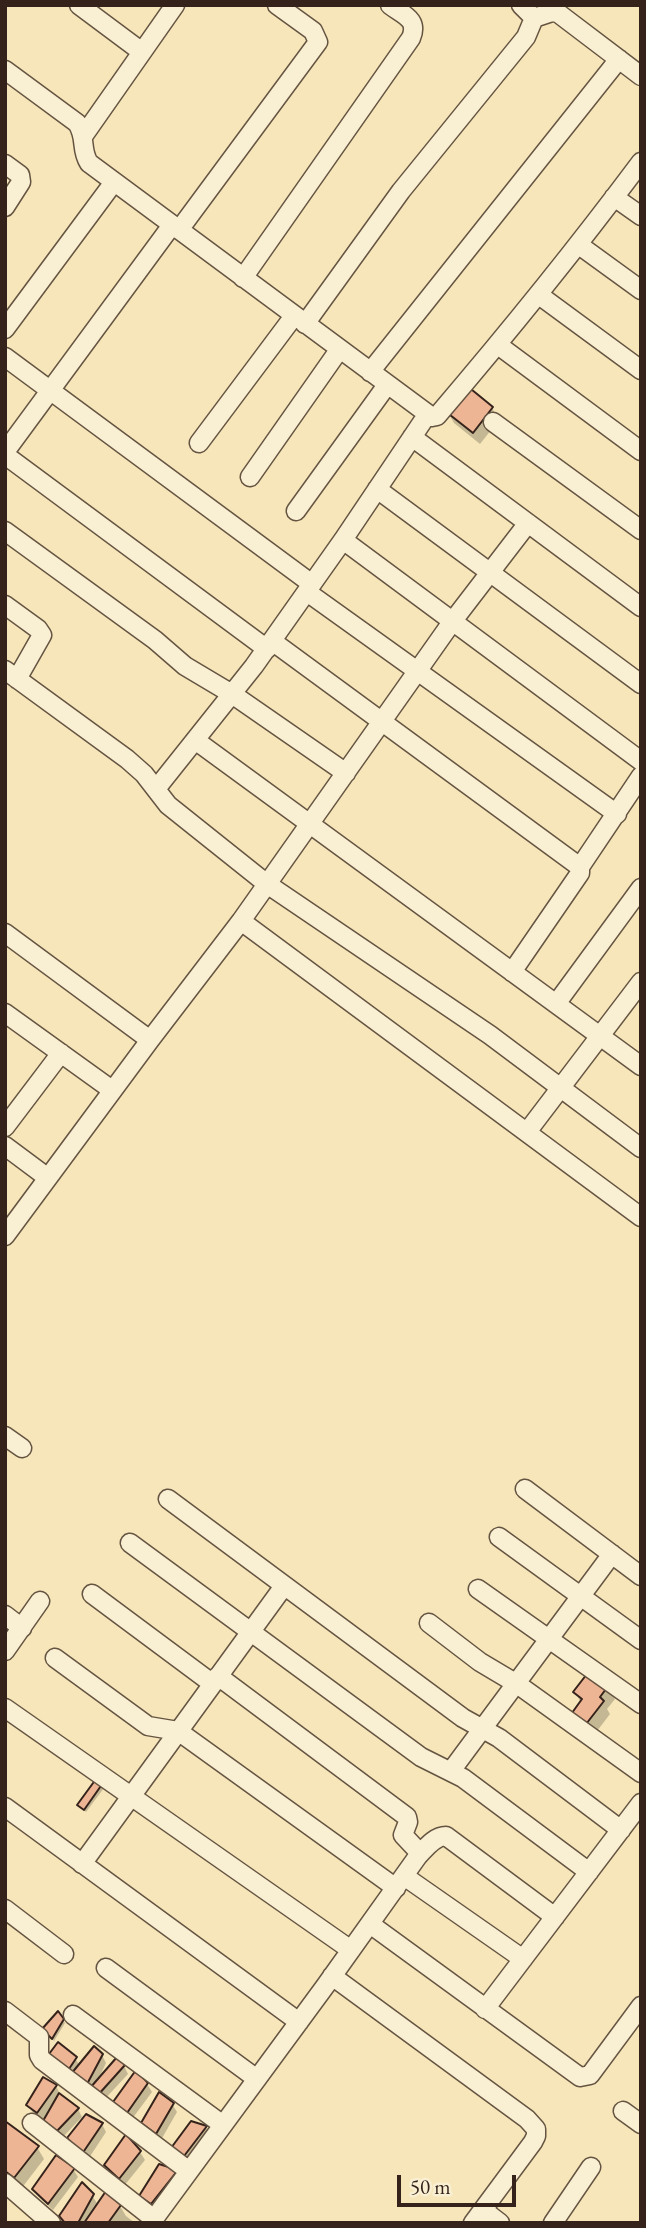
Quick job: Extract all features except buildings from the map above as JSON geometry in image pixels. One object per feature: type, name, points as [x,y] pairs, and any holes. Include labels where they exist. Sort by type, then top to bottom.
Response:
[{"type":"street","points":[[84,135],[175,5]]},
{"type":"street","points":[[277,5],[313,31],[318,42],[49,391],[5,454],[580,867]]},
{"type":"street","points":[[243,278],[411,38],[414,24],[390,5]]},
{"type":"street","points":[[521,5],[534,19]]},
{"type":"street","points":[[87,8],[142,52]]},
{"type":"street","points":[[199,443],[526,37],[534,19],[552,12],[558,13],[641,76]]},
{"type":"street","points":[[370,372],[619,59]]},
{"type":"street","points":[[5,70],[77,123],[84,135],[89,163],[432,417],[437,416],[539,295],[641,162]]},
{"type":"street","points":[[5,164],[20,175],[22,182],[5,207]]},
{"type":"street","points":[[5,329],[114,181]]},
{"type":"street","points":[[614,197],[641,216]]},
{"type":"street","points":[[579,245],[641,290]]},
{"type":"street","points":[[539,295],[641,370]]},
{"type":"street","points":[[498,345],[641,451]]},
{"type":"street","points":[[250,477],[339,350]]},
{"type":"street","points":[[5,357],[417,672],[617,814]]},
{"type":"street","points":[[296,512],[387,385]]},
{"type":"street","points":[[156,789],[269,645],[427,415]]},
{"type":"street","points":[[493,422],[641,530]]},
{"type":"street","points":[[412,436],[641,607]]},
{"type":"street","points":[[377,489],[641,684]]},
{"type":"street","points":[[5,1236],[241,921],[452,622],[527,523]]},
{"type":"street","points":[[5,531],[155,640],[175,659],[232,694],[346,773]]},
{"type":"street","points":[[343,540],[641,761]]},
{"type":"street","points":[[5,604],[42,635],[11,675],[127,759],[144,774],[168,805],[267,884],[490,1035],[641,1147]]},
{"type":"street","points":[[195,740],[641,1066]]},
{"type":"street","points":[[512,972],[617,814],[635,797],[641,776]]},
{"type":"street","points":[[556,1004],[641,888]]},
{"type":"street","points":[[241,921],[641,1217]]},
{"type":"street","points":[[5,933],[150,1040]]},
{"type":"street","points":[[527,1132],[641,982]]},
{"type":"street","points":[[6,1016],[112,1090]]},
{"type":"street","points":[[5,1127],[61,1053]]},
{"type":"street","points":[[5,1146],[48,1178]]},
{"type":"street","points":[[5,1436],[22,1448]]},
{"type":"street","points":[[525,1489],[641,1576]]},
{"type":"street","points":[[168,1499],[463,1718],[499,1738],[621,1830]]},
{"type":"street","points":[[499,1536],[641,1640]]},
{"type":"street","points":[[130,1543],[421,1757],[451,1772],[589,1872]]},
{"type":"street","points":[[451,1772],[612,1555]]},
{"type":"street","points":[[82,1864],[284,1586]]},
{"type":"street","points":[[478,1589],[641,1704]]},
{"type":"street","points":[[92,1594],[407,1817],[403,1835],[418,1851],[418,1856]]},
{"type":"street","points":[[5,1651],[40,1601]]},
{"type":"street","points":[[5,1615],[22,1628]]},
{"type":"street","points":[[429,1623],[641,1773]]},
{"type":"street","points":[[55,1658],[148,1726],[178,1731],[400,1882],[523,1959]]},
{"type":"street","points":[[5,1708],[351,1950]]},
{"type":"street","points":[[485,2009],[641,1803]]},
{"type":"street","points":[[5,1807],[299,2022]]},
{"type":"street","points":[[32,2123],[152,2221],[418,1856],[436,1839],[446,1836],[555,1917]]},
{"type":"street","points":[[5,1909],[64,1954]]},
{"type":"street","points":[[370,1924],[574,2074],[584,2078],[590,2075],[641,2006]]},
{"type":"street","points":[[106,1968],[257,2078]]},
{"type":"street","points":[[332,1976],[527,2119],[536,2129],[533,2142],[478,2216],[500,2223]]},
{"type":"street","points":[[5,2011],[38,2038],[42,2060],[189,2171]]},
{"type":"street","points":[[73,2015],[223,2125]]},
{"type":"street","points":[[623,2111],[641,2124]]},
{"type":"street","points":[[552,2223],[591,2167]]},
{"type":"street","points":[[5,2183],[51,2223]]}]
